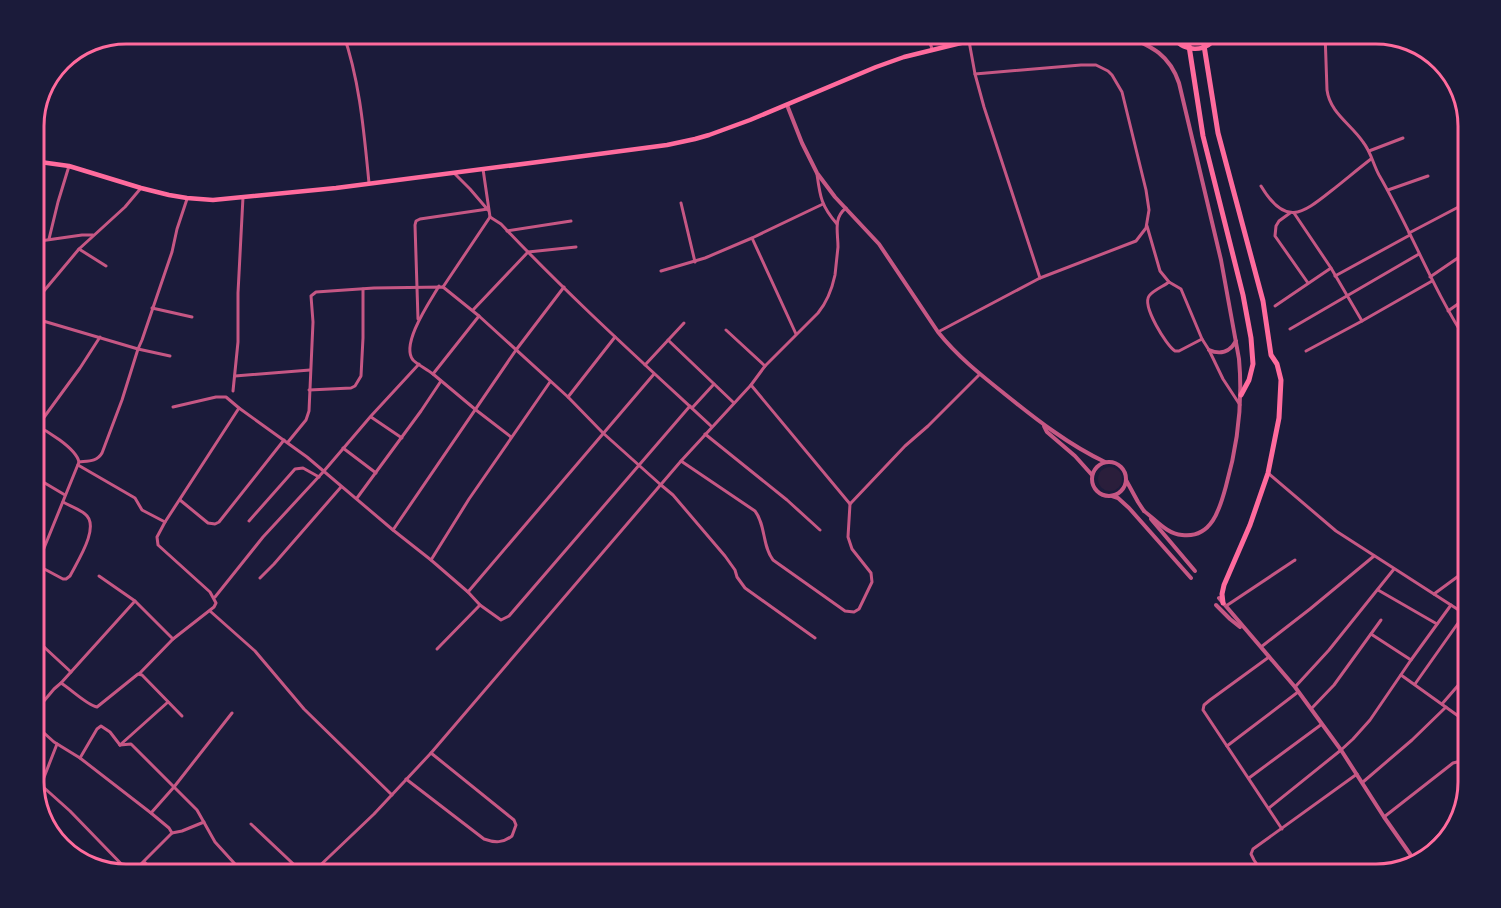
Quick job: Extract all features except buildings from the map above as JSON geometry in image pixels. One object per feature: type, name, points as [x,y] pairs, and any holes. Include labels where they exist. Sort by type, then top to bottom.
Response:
[{"type":"highway","points":[[1189,44],[1203,136],[1243,295],[1251,338],[1253,364],[1249,380],[1241,395]]},
{"type":"highway","points":[[1204,44],[1218,134],[1263,301],[1270,355],[1277,364],[1280,375],[1281,396],[1268,473],[1250,525],[1224,585],[1223,603]]},
{"type":"main road","points":[[44,163],[69,166],[141,188],[187,198],[213,200],[483,169],[696,139],[787,105],[890,61],[955,44]]},
{"type":"main road","points":[[1181,44],[1197,49],[1209,44]]},
{"type":"street","points":[[347,44],[361,108],[369,183]]},
{"type":"street","points":[[930,44],[932,49]]},
{"type":"street","points":[[970,44],[984,107],[1040,278]]},
{"type":"street","points":[[1143,44],[1164,57],[1176,74],[1183,96],[1221,260],[1241,375],[1241,407],[1236,447],[1221,505],[1213,522],[1195,534],[1180,535],[1167,530],[1144,511]]},
{"type":"street","points":[[1326,44],[1328,98],[1331,106],[1363,141],[1369,151],[1431,279],[1457,326]]},
{"type":"street","points":[[938,332],[1040,278],[1136,241],[1147,225],[1149,210],[1146,190],[1126,106],[1117,82],[1108,71],[1096,65],[1081,65],[975,74]]},
{"type":"street","points":[[787,105],[802,143],[817,172],[846,208],[879,243],[938,332],[958,356],[1044,426],[1082,451],[1120,466],[1144,511],[1195,571]]},
{"type":"street","points":[[1369,151],[1403,138]]},
{"type":"street","points":[[1308,283],[1275,236],[1276,225],[1292,213],[1313,206],[1371,159]]},
{"type":"street","points":[[49,239],[69,166]]},
{"type":"street","points":[[483,169],[491,216],[418,321],[410,348],[413,360],[511,437]]},
{"type":"street","points":[[453,172],[488,209],[491,216],[615,337],[712,426]]},
{"type":"street","points":[[817,172],[825,210],[837,224]]},
{"type":"street","points":[[1388,190],[1428,176]]},
{"type":"street","points":[[1261,186],[1275,206],[1292,213],[1331,268],[1362,321]]},
{"type":"street","points":[[44,291],[79,249],[125,207],[141,188]]},
{"type":"street","points":[[233,392],[243,197]]},
{"type":"street","points":[[79,463],[99,458],[122,400],[172,252],[187,198]]},
{"type":"street","points":[[681,203],[695,262]]},
{"type":"street","points":[[661,270],[695,262],[823,204]]},
{"type":"street","points":[[321,864],[431,753],[681,461],[765,366],[818,313],[830,292],[838,246],[837,224],[842,211],[846,208]]},
{"type":"street","points":[[1335,276],[1457,208]]},
{"type":"street","points":[[418,321],[416,221],[488,209]]},
{"type":"street","points":[[507,231],[571,221]]},
{"type":"street","points":[[1147,225],[1160,271],[1170,282],[1181,289],[1202,339],[1241,407]]},
{"type":"street","points":[[44,240],[95,235]]},
{"type":"street","points":[[752,238],[796,334]]},
{"type":"street","points":[[473,310],[528,252],[576,247]]},
{"type":"street","points":[[79,249],[106,266]]},
{"type":"street","points":[[1290,329],[1419,254]]},
{"type":"street","points":[[1306,351],[1362,321],[1431,279],[1457,259]]},
{"type":"street","points":[[1275,306],[1331,268]]},
{"type":"street","points":[[1170,282],[1150,294],[1148,301],[1150,312],[1165,341],[1174,351],[1179,351],[1202,339]]},
{"type":"street","points":[[180,500],[208,523],[219,522],[306,420],[309,411],[313,322],[310,296],[312,294],[363,289],[441,286],[473,310],[568,397],[603,433],[673,495],[735,570],[737,577],[746,588],[815,638]]},
{"type":"street","points":[[393,530],[516,350],[564,287]]},
{"type":"street","points":[[309,390],[351,388],[358,382],[361,376],[363,351],[363,289]]},
{"type":"street","points":[[1448,311],[1457,305]]},
{"type":"street","points":[[152,308],[192,317]]},
{"type":"street","points":[[432,374],[479,316]]},
{"type":"street","points":[[44,321],[170,356]]},
{"type":"street","points":[[645,365],[684,323]]},
{"type":"street","points":[[726,330],[765,366]]},
{"type":"street","points":[[44,417],[100,337]]},
{"type":"street","points":[[568,397],[615,337]]},
{"type":"street","points":[[668,340],[734,403]]},
{"type":"street","points":[[1209,350],[1223,352],[1231,348],[1236,340]]},
{"type":"street","points":[[214,597],[263,537],[419,364]]},
{"type":"street","points":[[235,376],[310,370]]},
{"type":"street","points":[[468,592],[654,374]]},
{"type":"street","points":[[681,461],[755,511],[760,519],[773,560],[845,611],[854,612],[859,609],[872,582],[871,573],[852,549],[848,537],[850,504],[905,446],[979,375]]},
{"type":"street","points":[[357,498],[441,381]]},
{"type":"street","points":[[431,560],[452,524],[550,381]]},
{"type":"street","points":[[173,407],[216,397],[226,397],[324,471],[480,604],[499,619],[503,619],[509,616],[638,464],[714,384]]},
{"type":"street","points":[[750,385],[850,504]]},
{"type":"street","points":[[61,683],[90,705],[97,707],[138,674],[173,639],[216,603],[210,592],[158,545],[157,537],[239,408]]},
{"type":"street","points":[[371,416],[402,438]]},
{"type":"street","points":[[1044,426],[1047,432],[1075,456],[1092,475],[1096,491],[1101,495],[1118,498],[1129,508],[1191,578]]},
{"type":"street","points":[[44,430],[70,448],[77,456],[79,463],[44,548]]},
{"type":"street","points":[[705,434],[787,500],[820,530]]},
{"type":"street","points":[[343,448],[376,473]]},
{"type":"street","points":[[1092,475],[1097,467],[1105,462]]},
{"type":"street","points":[[79,463],[135,498],[142,510],[165,522]]},
{"type":"street","points":[[249,521],[295,469],[303,468],[319,477]]},
{"type":"street","points":[[1268,473],[1324,522],[1458,609]]},
{"type":"street","points":[[1112,496],[1122,490],[1126,480]]},
{"type":"street","points":[[44,483],[65,495]]},
{"type":"street","points":[[260,578],[341,487]]},
{"type":"street","points":[[44,569],[66,579],[70,576],[91,534],[87,515],[63,502]]},
{"type":"street","points":[[1261,648],[1374,556]]},
{"type":"street","points":[[1295,560],[1223,603],[1295,687],[1341,750],[1412,856]]},
{"type":"street","points":[[1295,687],[1329,650],[1394,569]]},
{"type":"street","points":[[99,576],[135,601],[173,639]]},
{"type":"street","points":[[1434,594],[1458,577]]},
{"type":"street","points":[[1378,590],[1437,624]]},
{"type":"street","points":[[44,701],[135,601]]},
{"type":"street","points":[[437,649],[480,604]]},
{"type":"street","points":[[1216,605],[1244,629]]},
{"type":"street","points":[[1269,808],[1353,739],[1370,720],[1451,605]]},
{"type":"street","points":[[210,610],[255,651],[304,709],[392,795]]},
{"type":"street","points":[[1311,709],[1334,685],[1381,620]]},
{"type":"street","points":[[1415,684],[1458,626]]},
{"type":"street","points":[[1371,634],[1411,660]]},
{"type":"street","points":[[44,648],[71,672]]},
{"type":"street","points":[[1269,657],[1204,705],[1203,710],[1282,829]]},
{"type":"street","points":[[138,674],[142,675],[182,716]]},
{"type":"street","points":[[1401,675],[1458,716]]},
{"type":"street","points":[[1363,782],[1412,740],[1458,688]]},
{"type":"street","points":[[1227,746],[1298,692]]},
{"type":"street","points":[[120,745],[168,702]]},
{"type":"street","points":[[151,813],[232,713]]},
{"type":"street","points":[[1248,778],[1322,724]]},
{"type":"street","points":[[80,758],[101,726],[110,732],[120,745]]},
{"type":"street","points":[[44,733],[151,813],[172,833]]},
{"type":"street","points":[[44,777],[57,744]]},
{"type":"street","points":[[120,745],[130,744],[197,810],[216,842],[234,864]]},
{"type":"street","points":[[406,779],[484,839],[490,842],[500,842],[512,836],[516,825],[514,820],[431,753]]},
{"type":"street","points":[[1384,817],[1453,763],[1458,762]]},
{"type":"street","points":[[1257,864],[1251,854],[1253,849],[1357,774]]},
{"type":"street","points":[[44,788],[70,811],[120,864]]},
{"type":"street","points":[[146,864],[144,862],[172,833],[204,822]]},
{"type":"street","points":[[251,825],[293,864]]},
{"type":"shaded area","points":[[1105,467],[1115,467],[1122,474],[1122,484],[1115,491],[1105,491],[1098,484],[1098,474]]}]
